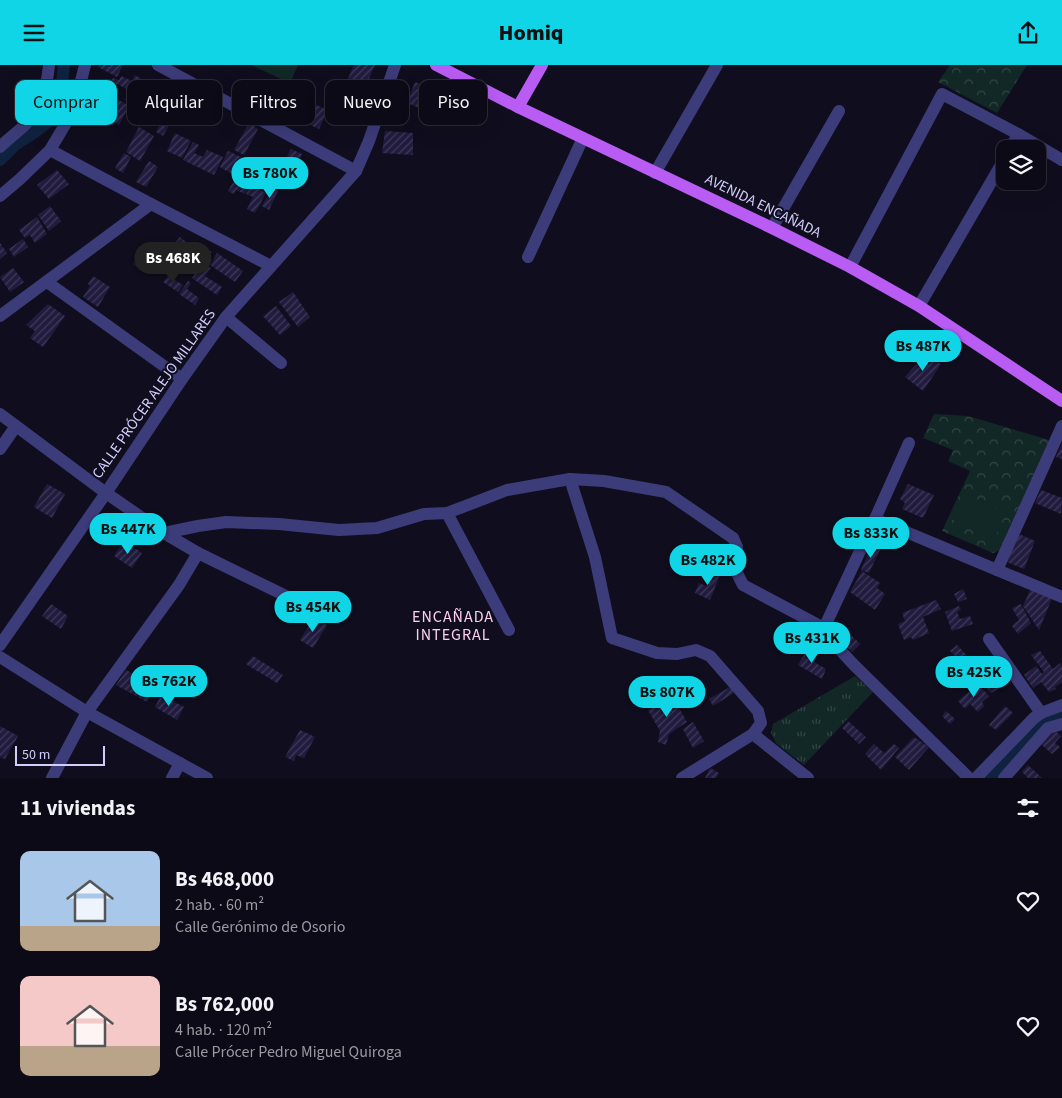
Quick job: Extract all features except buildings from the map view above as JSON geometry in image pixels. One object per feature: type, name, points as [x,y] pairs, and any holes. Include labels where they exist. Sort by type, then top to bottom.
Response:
[{"type":"main road","name":"AVENIDA ENCAÑADA","points":[[436,65],[518,107],[850,267],[919,306],[1062,401]]},
{"type":"main road","points":[[518,107],[542,65]]},
{"type":"street","points":[[0,147],[5,133],[26,125],[39,105],[45,91],[49,65]]},
{"type":"street","points":[[0,196],[50,150],[66,123],[79,89],[85,65]]},
{"type":"street","points":[[158,65],[356,171]]},
{"type":"street","name":"CALLE PRÓCER ALEJO MILLARES","points":[[0,645],[226,317],[356,171],[369,141],[395,65]]},
{"type":"street","points":[[655,173],[718,65]]},
{"type":"street","points":[[850,267],[942,94],[1018,134],[1062,160]]},
{"type":"street","points":[[772,228],[839,111]]},
{"type":"street","points":[[1015,140],[1018,134]]},
{"type":"street","points":[[528,257],[583,138]]},
{"type":"street","points":[[50,150],[271,266]]},
{"type":"street","points":[[919,306],[996,173]]},
{"type":"street","points":[[0,316],[151,204]]},
{"type":"street","points":[[47,281],[182,379]]},
{"type":"street","points":[[226,317],[281,363]]},
{"type":"street","points":[[0,413],[106,493],[164,533],[198,553],[327,616]]},
{"type":"street","points":[[0,449],[16,426]]},
{"type":"street","points":[[998,570],[1062,426]]},
{"type":"street","points":[[824,628],[909,443]]},
{"type":"street","points":[[164,533],[226,522],[280,524],[339,530],[377,528],[424,515],[447,513],[507,489],[570,479],[604,481],[666,492],[733,538],[737,547],[736,571],[744,585],[824,628],[828,637],[854,665],[969,778]]},
{"type":"street","points":[[570,479],[595,557],[612,638],[657,653],[677,654],[696,650],[710,656],[758,711],[761,723],[752,734],[682,778]]},
{"type":"street","points":[[447,513],[508,630]]},
{"type":"street","points":[[875,519],[1062,597]]},
{"type":"street","points":[[52,778],[86,712],[179,585],[198,553]]},
{"type":"street","points":[[989,639],[1041,713]]},
{"type":"street","points":[[0,657],[86,712],[208,778]]},
{"type":"street","points":[[976,778],[1034,718],[1041,713],[1062,705]]},
{"type":"street","points":[[1004,778],[1048,728],[1062,724]]},
{"type":"street","points":[[752,734],[808,778]]},
{"type":"street","points":[[172,778],[180,763]]},
{"type":"green space","points":[[298,65],[291,80],[283,80],[253,66]]},
{"type":"green space","points":[[950,65],[1027,65],[997,113],[938,82]]},
{"type":"green space","points":[[934,414],[968,416],[1049,440],[1001,550],[993,553],[942,531],[970,471],[948,461],[953,450],[923,438]]},
{"type":"green space","points":[[963,493],[1006,512],[995,538],[952,519]]},
{"type":"green space","points":[[855,676],[873,692],[804,765],[776,743],[771,733],[773,724]]},
{"type":"waterway","points":[[0,160],[15,145],[49,121],[61,94],[64,65]]},
{"type":"waterway","points":[[990,778],[1042,723],[1049,717],[1062,713]]},
{"type":"district","name":"ENCAÑADA INTEGRAL","points":[[453,626]]}]
